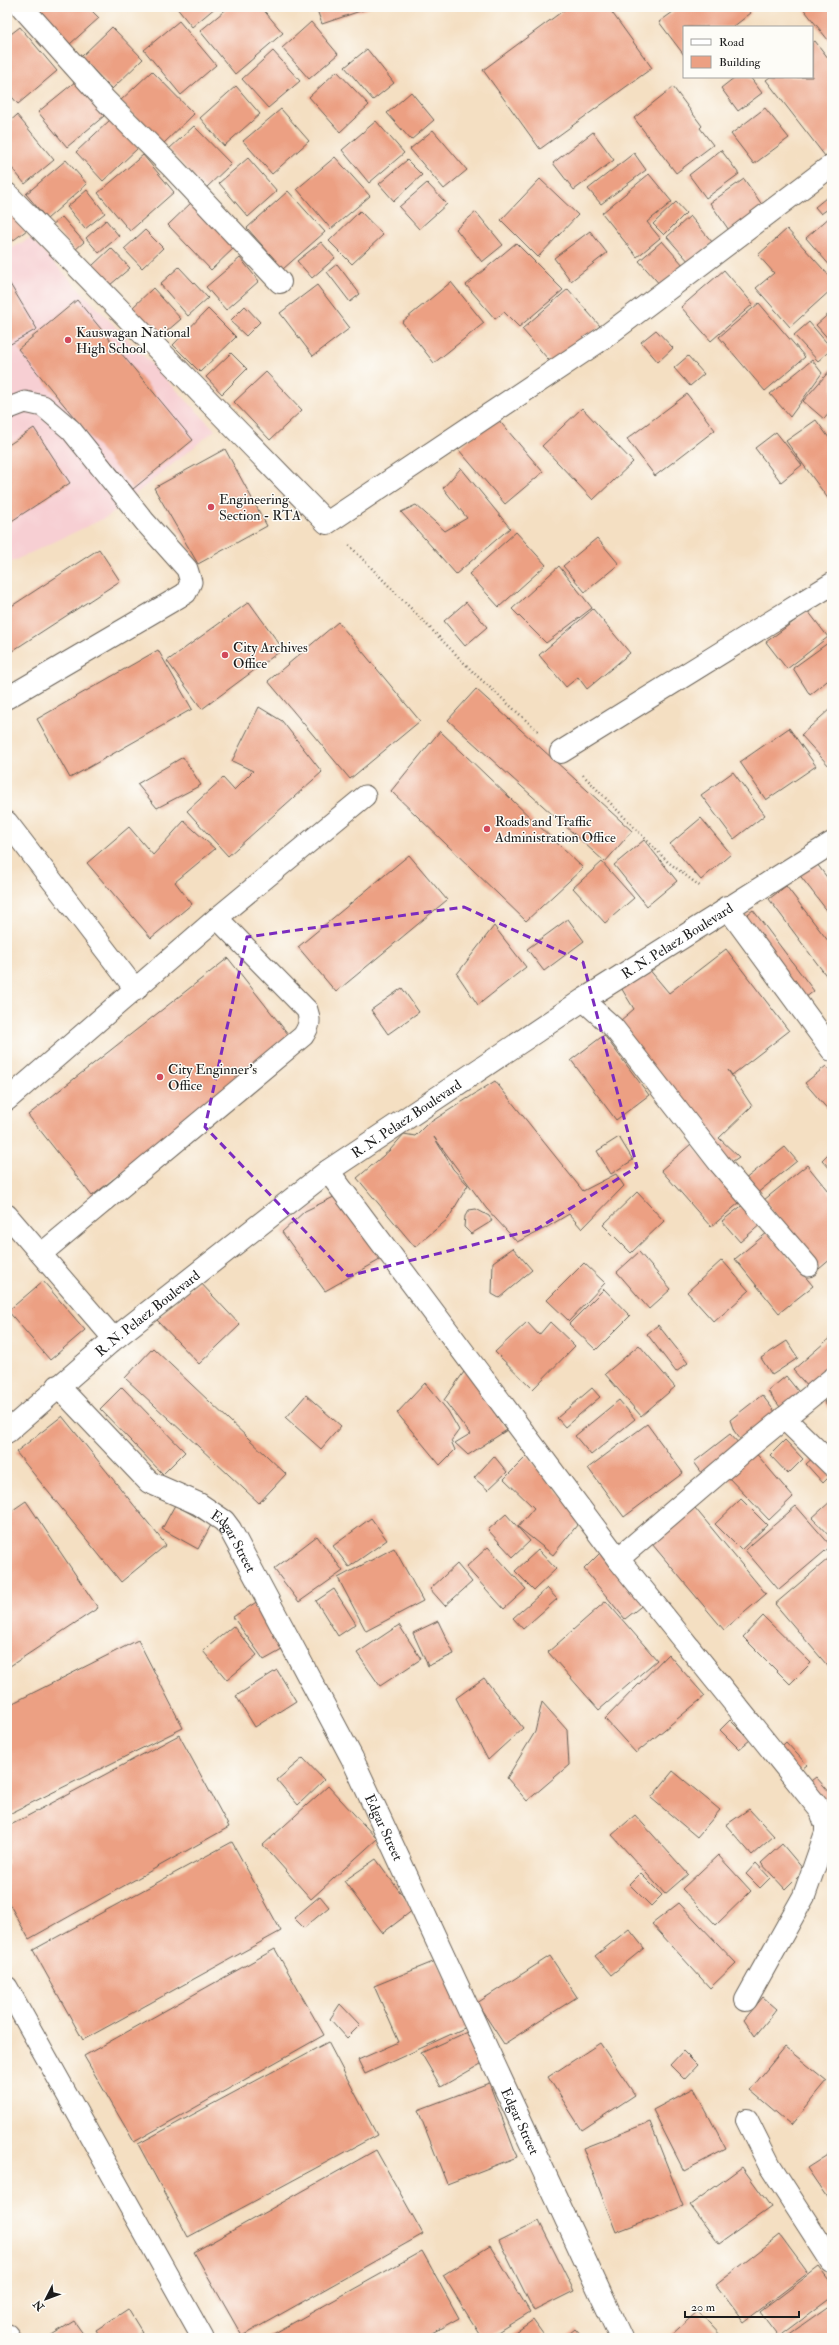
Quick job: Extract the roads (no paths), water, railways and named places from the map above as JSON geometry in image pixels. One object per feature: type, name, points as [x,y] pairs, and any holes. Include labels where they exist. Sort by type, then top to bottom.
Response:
[{"type":"street","points":[[22,7],[105,100],[171,166],[280,282]]},
{"type":"street","points":[[7,194],[327,523],[602,339],[832,165]]},
{"type":"street","points":[[561,752],[832,584]]},
{"type":"street","name":"R. N. Pelaez Boulevard","points":[[7,1432],[58,1386],[114,1339],[328,1171],[582,1000],[727,907],[832,843]]},
{"type":"street","points":[[727,907],[832,1050]]},
{"type":"street","points":[[328,1171],[618,1559],[821,1811],[826,1825],[826,1834],[820,1855],[804,1896],[746,2000]]},
{"type":"street","points":[[618,1559],[832,1379]]},
{"type":"street","name":"Edgar Street","points":[[58,1386],[149,1482],[199,1504],[224,1521],[230,1529],[352,1758],[621,2338]]},
{"type":"street","points":[[784,1418],[832,1465]]},
{"type":"street","points":[[747,2120],[770,2166],[832,2262]]},
{"type":"lane","points":[[7,409],[25,402],[44,406],[71,430],[145,522],[187,569],[191,582],[186,593],[7,698]]},
{"type":"lane","points":[[7,1100],[136,990],[217,918],[364,796]]},
{"type":"lane","points":[[7,822],[136,990]]},
{"type":"lane","points":[[41,1254],[303,1036],[309,1028],[310,1019],[307,1010],[217,918]]},
{"type":"lane","points":[[582,1000],[613,1027],[719,1163],[808,1266]]},
{"type":"lane","points":[[10,1225],[41,1254],[114,1339]]},
{"type":"lane","points":[[7,1987],[203,2338]]},
{"type":"place","name":"Kauswagan National High School","points":[[68,340]]},
{"type":"place","name":"Engineering Section - RTA","points":[[211,507]]},
{"type":"place","name":"City Archives Office","points":[[225,655]]},
{"type":"place","name":"Roads and Traffic Administration Office","points":[[487,829]]},
{"type":"place","name":"City Enginner's Office","points":[[160,1077]]}]
